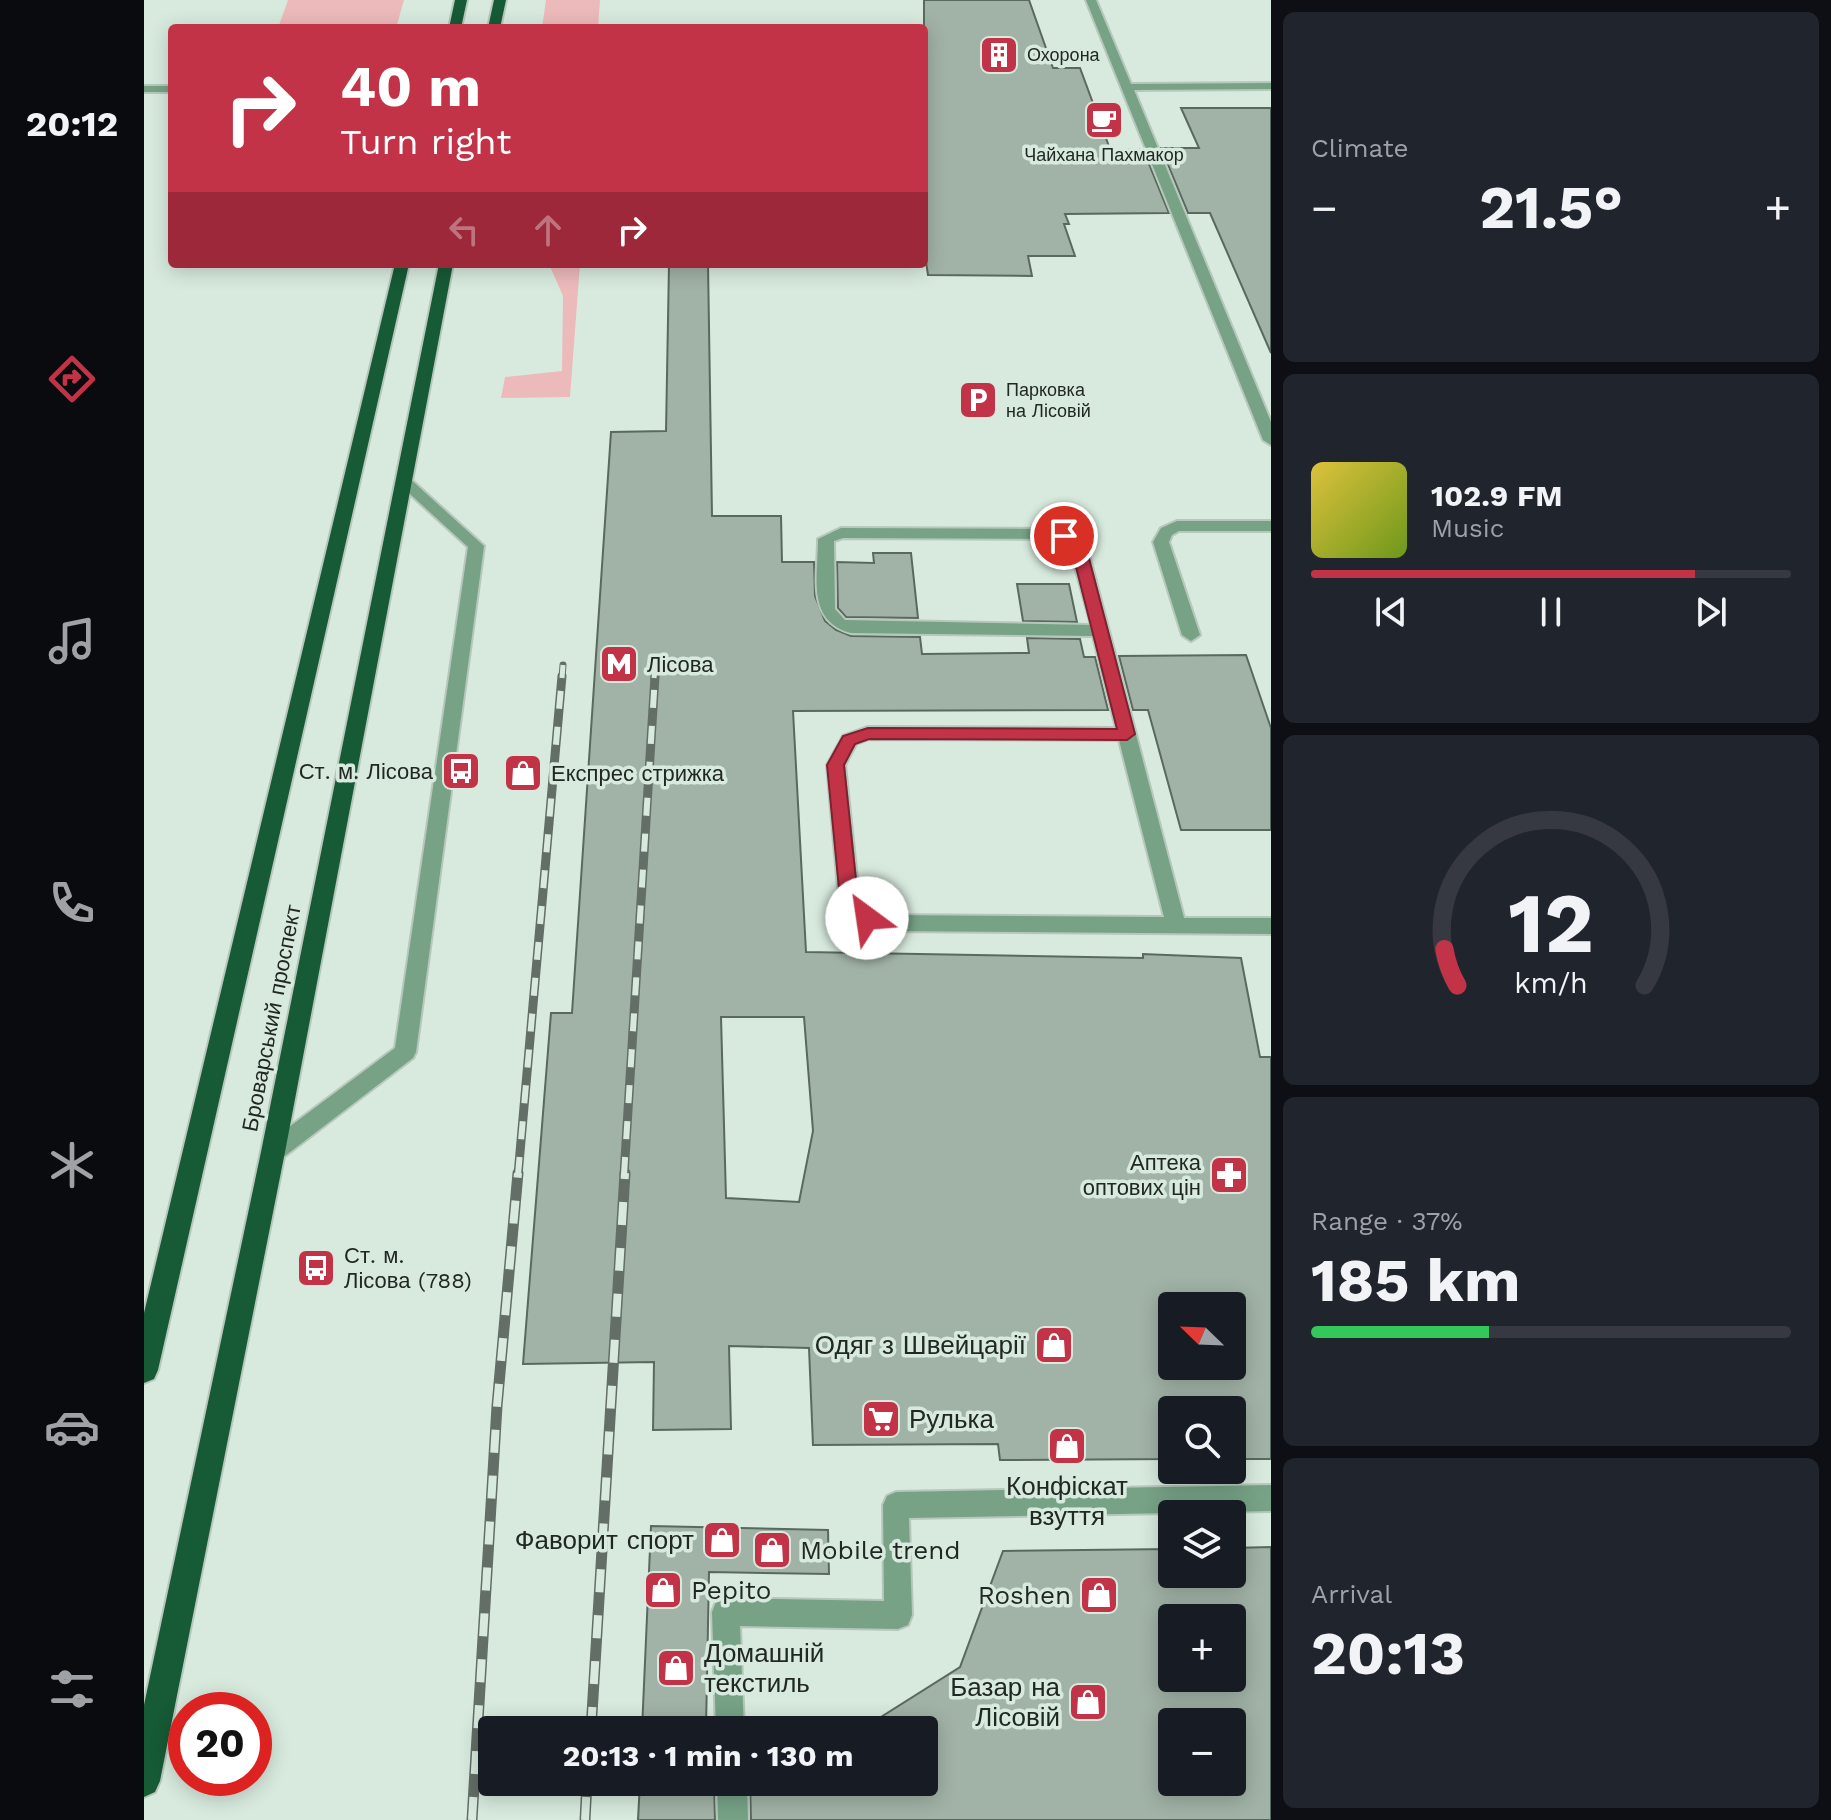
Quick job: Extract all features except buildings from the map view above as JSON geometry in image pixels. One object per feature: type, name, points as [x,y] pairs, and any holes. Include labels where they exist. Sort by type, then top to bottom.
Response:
[{"type":"highway","points":[[456,24],[461,0]]},
{"type":"highway","points":[[495,24],[500,0]]},
{"type":"highway","name":"Броварський проспект","points":[[144,1370],[401,268]]},
{"type":"highway","name":"Броварський проспект","points":[[144,1781],[273,1152],[445,268]]},
{"type":"street","points":[[1091,0],[1271,440]]},
{"type":"street","points":[[1126,87],[1271,86]]},
{"type":"street","points":[[144,89],[168,89]]},
{"type":"street","points":[[273,1152],[405,1052],[476,546],[403,480]]},
{"type":"street","points":[[1191,635],[1161,542],[1167,529],[1177,526],[1271,526]]},
{"type":"street","points":[[1100,631],[851,628],[839,624],[827,610],[824,545],[831,535],[841,533],[1064,536],[1075,542],[1080,551],[1176,925]]},
{"type":"street","points":[[1127,734],[868,733],[849,740],[836,765],[849,899],[855,910],[867,918],[886,923],[1271,926]]},
{"type":"street","points":[[730,1716],[726,1612],[898,1615],[896,1505],[1271,1498]]},
{"type":"street","points":[[732,1796],[733,1820]]},
{"type":"shaded area","points":[[288,0],[404,0],[397,24],[279,24]]},
{"type":"shaded area","points":[[546,0],[600,0],[598,24],[543,24]]},
{"type":"shaded area","points":[[551,268],[580,268],[570,397],[501,398],[505,377],[562,371],[563,296]]},
{"type":"railway","points":[[562,678],[563,665]]},
{"type":"railway","points":[[654,678],[655,670]]},
{"type":"railway","points":[[518,1175],[562,676]]},
{"type":"railway","points":[[624,1175],[655,676]]},
{"type":"railway","points":[[472,1820],[497,1406],[518,1173]]},
{"type":"railway","points":[[592,1716],[625,1173]]},
{"type":"railway","points":[[585,1820],[586,1796]]},
{"type":"place","name":"Охорона","points":[[999,55]]},
{"type":"place","name":"Чайхана Пахмакор","points":[[1104,120]]},
{"type":"place","name":"Парковка на Лісовій","points":[[978,400]]},
{"type":"place","name":"Лісова","points":[[619,664]]},
{"type":"place","name":"Ст. м. Лісова","points":[[461,771]]},
{"type":"place","name":"Експрес стрижка","points":[[523,773]]},
{"type":"place","name":"Аптека оптових цін","points":[[1229,1175]]},
{"type":"place","name":"Ст. м. Лісова (788)","points":[[316,1268]]},
{"type":"place","name":"Одяг з Швейцарії","points":[[1054,1345]]},
{"type":"place","name":"Рулька","points":[[881,1419]]},
{"type":"place","name":"Конфіскат взуття","points":[[1067,1446]]},
{"type":"place","name":"Фаворит спорт","points":[[722,1540]]},
{"type":"place","name":"Mobile trend","points":[[772,1550]]},
{"type":"place","name":"Pepito","points":[[663,1590]]},
{"type":"place","name":"Roshen","points":[[1099,1595]]},
{"type":"place","name":"Домашній текстиль","points":[[676,1668]]},
{"type":"place","name":"Базар на Лісовій","points":[[1088,1702]]},
{"type":"route","points":[[867,918],[855,910],[849,899],[836,765],[840,751],[849,740],[868,733],[1127,734],[1080,551],[1075,542],[1064,536]]}]
